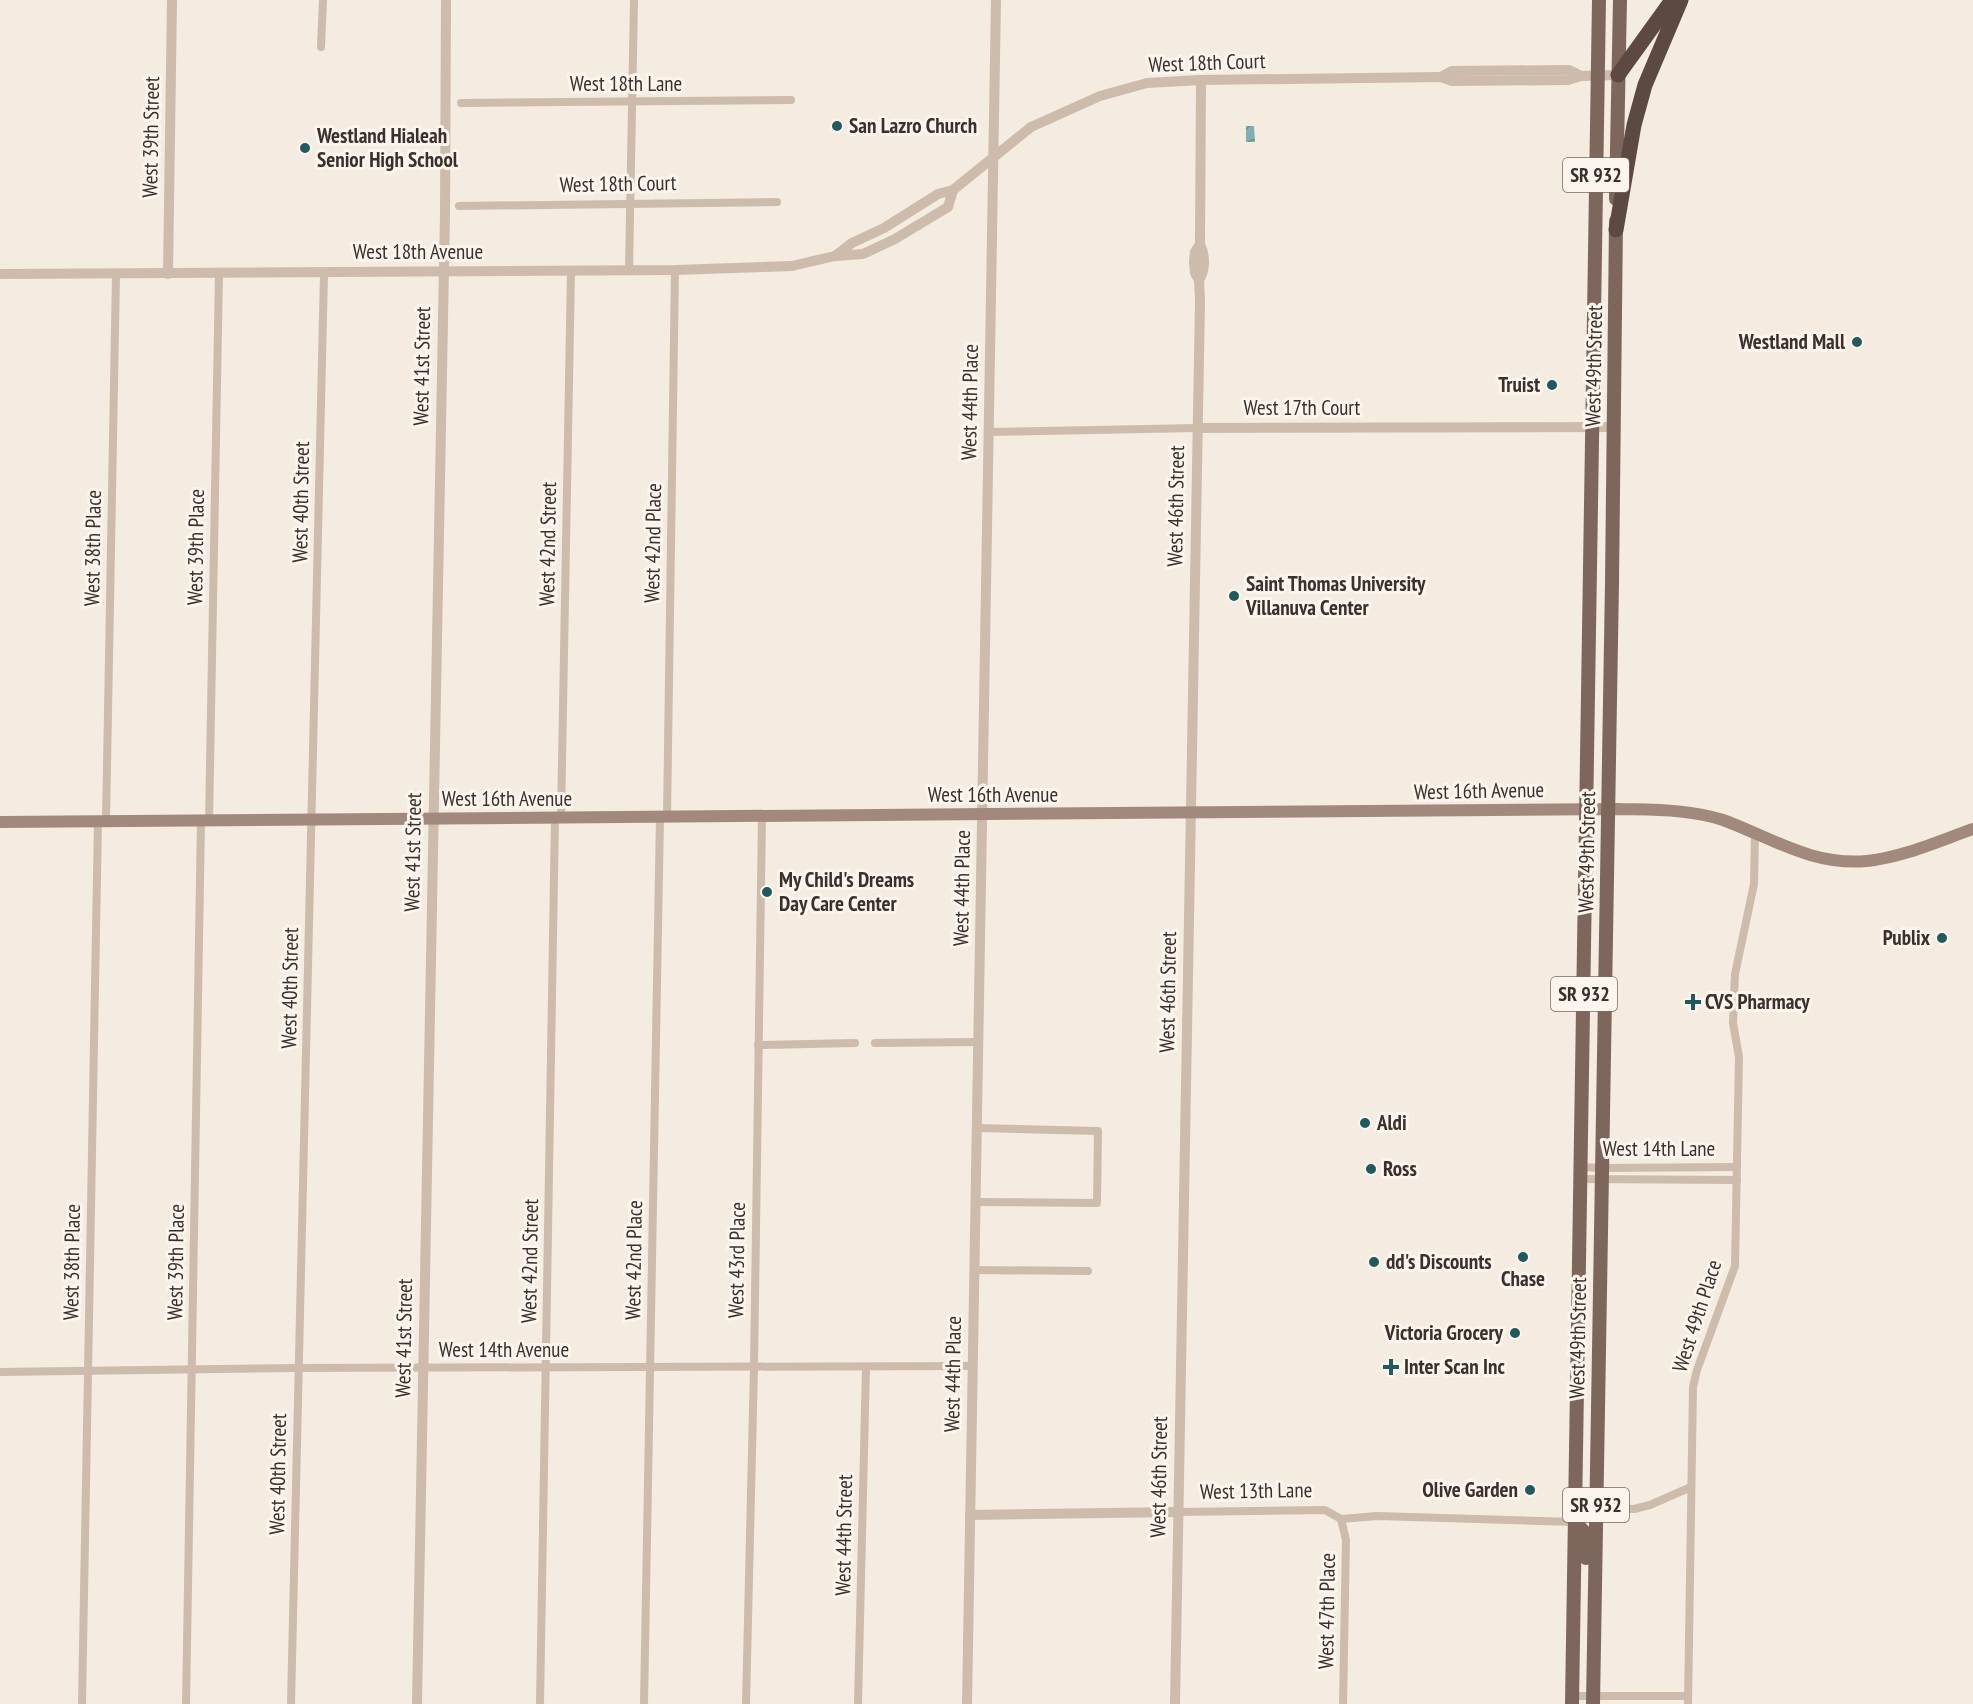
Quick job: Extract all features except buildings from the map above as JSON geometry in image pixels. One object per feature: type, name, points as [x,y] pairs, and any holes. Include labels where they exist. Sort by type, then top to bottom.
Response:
[{"type":"highway","points":[[1618,75],[1672,0]]},
{"type":"highway","points":[[1616,230],[1634,125],[1645,85],[1681,0]]},
{"type":"main road","name":"West 49th Street","points":[[1572,1700],[1599,0]]},
{"type":"main road","name":"West 49th Street","points":[[1593,1700],[1620,0]]},
{"type":"main road","points":[[1619,28],[1626,0]]},
{"type":"main road","points":[[1590,583],[1599,587],[1603,595],[1602,646],[1611,660]]},
{"type":"main road","name":"West 16th Avenue","points":[[0,822],[1669,810],[1699,813],[1798,852],[1824,858],[1867,861],[1919,849],[1973,829]]},
{"type":"main road","points":[[1577,1413],[1585,1449],[1585,1495],[1596,1508]]},
{"type":"main road","points":[[1575,1522],[1586,1534],[1587,1571],[1594,1607]]},
{"type":"street","name":"West 39th Street","points":[[168,274],[172,0]]},
{"type":"street","points":[[321,47],[323,0]]},
{"type":"street","name":"West 41st Street","points":[[417,1704],[444,271],[446,0]]},
{"type":"street","points":[[629,270],[634,0]]},
{"type":"street","name":"West 44th Place","points":[[967,1704],[996,0]]},
{"type":"street","name":"West 18th Court","points":[[994,157],[1031,127],[1100,96],[1147,83],[1201,80],[1441,77],[1452,81],[1568,80],[1581,76],[1618,75]]},
{"type":"street","name":"West 46th Street","points":[[1175,1704],[1199,280],[1204,273],[1204,252],[1200,244],[1201,80]]},
{"type":"street","name":"West 18th Lane","points":[[461,103],[791,100]]},
{"type":"street","name":"West 18th Avenue","points":[[0,274],[675,270],[792,266],[835,256],[852,243],[884,228],[938,194],[953,190],[994,157]]},
{"type":"street","name":"West 18th Court","points":[[459,206],[777,202]]},
{"type":"street","name":"West 42nd Place","points":[[644,1704],[675,270]]},
{"type":"street","name":"West 42nd Street","points":[[540,1704],[571,271]]},
{"type":"street","name":"West 40th Street","points":[[291,1704],[324,273]]},
{"type":"street","name":"West 38th Place","points":[[82,1704],[88,1370],[116,274]]},
{"type":"street","name":"West 39th Place","points":[[186,1704],[219,274]]},
{"type":"street","name":"West 17th Court","points":[[989,432],[1197,428],[1615,427]]},
{"type":"street","name":"West 43rd Place","points":[[746,1704],[754,1367],[762,816]]},
{"type":"street","name":"West 49th Place","points":[[1688,1700],[1694,1381],[1734,1271],[1739,1057],[1733,1023],[1734,981],[1754,884],[1755,834]]},
{"type":"street","points":[[875,1043],[978,1042]]},
{"type":"street","points":[[758,1045],[855,1044]]},
{"type":"street","points":[[976,1202],[1097,1203],[1098,1131],[977,1128]]},
{"type":"street","name":"West 14th Lane","points":[[1601,1174],[1737,1167]]},
{"type":"street","name":"West 14th Lane","points":[[1581,1173],[1737,1180]]},
{"type":"street","points":[[974,1270],[1088,1271]]},
{"type":"street","name":"West 14th Avenue","points":[[0,1372],[298,1368],[973,1366]]},
{"type":"street","name":"West 44th Street","points":[[858,1704],[866,1367]]},
{"type":"street","points":[[1596,1508],[1634,1509],[1650,1505],[1691,1487]]},
{"type":"street","name":"West 13th Lane","points":[[970,1515],[1325,1510],[1341,1519],[1377,1516],[1575,1522]]},
{"type":"street","name":"West 47th Place","points":[[1341,1519],[1346,1540],[1343,1704]]},
{"type":"street","points":[[1572,1700],[1688,1700]]},
{"type":"water","points":[[1246,126],[1254,126],[1255,142],[1246,142]]},
{"type":"place","name":"San Lazro Church","points":[[837,126]]},
{"type":"place","name":"Westland Hialeah Senior High School","points":[[305,148]]},
{"type":"place","name":"Westland Mall","points":[[1857,342]]},
{"type":"place","name":"Truist","points":[[1552,385]]},
{"type":"place","name":"Saint Thomas University Villanuva Center","points":[[1234,596]]},
{"type":"place","name":"My Child's Dreams Day Care Center","points":[[767,892]]},
{"type":"place","name":"Publix","points":[[1942,938]]},
{"type":"place","name":"CVS Pharmacy","points":[[1693,1002]]},
{"type":"place","name":"Aldi","points":[[1365,1123]]},
{"type":"place","name":"Ross","points":[[1371,1169]]},
{"type":"place","name":"Chase","points":[[1523,1257]]},
{"type":"place","name":"dd's Discounts","points":[[1374,1262]]},
{"type":"place","name":"Victoria Grocery","points":[[1515,1333]]},
{"type":"place","name":"Inter Scan Inc","points":[[1391,1367]]},
{"type":"place","name":"Olive Garden","points":[[1530,1490]]}]
